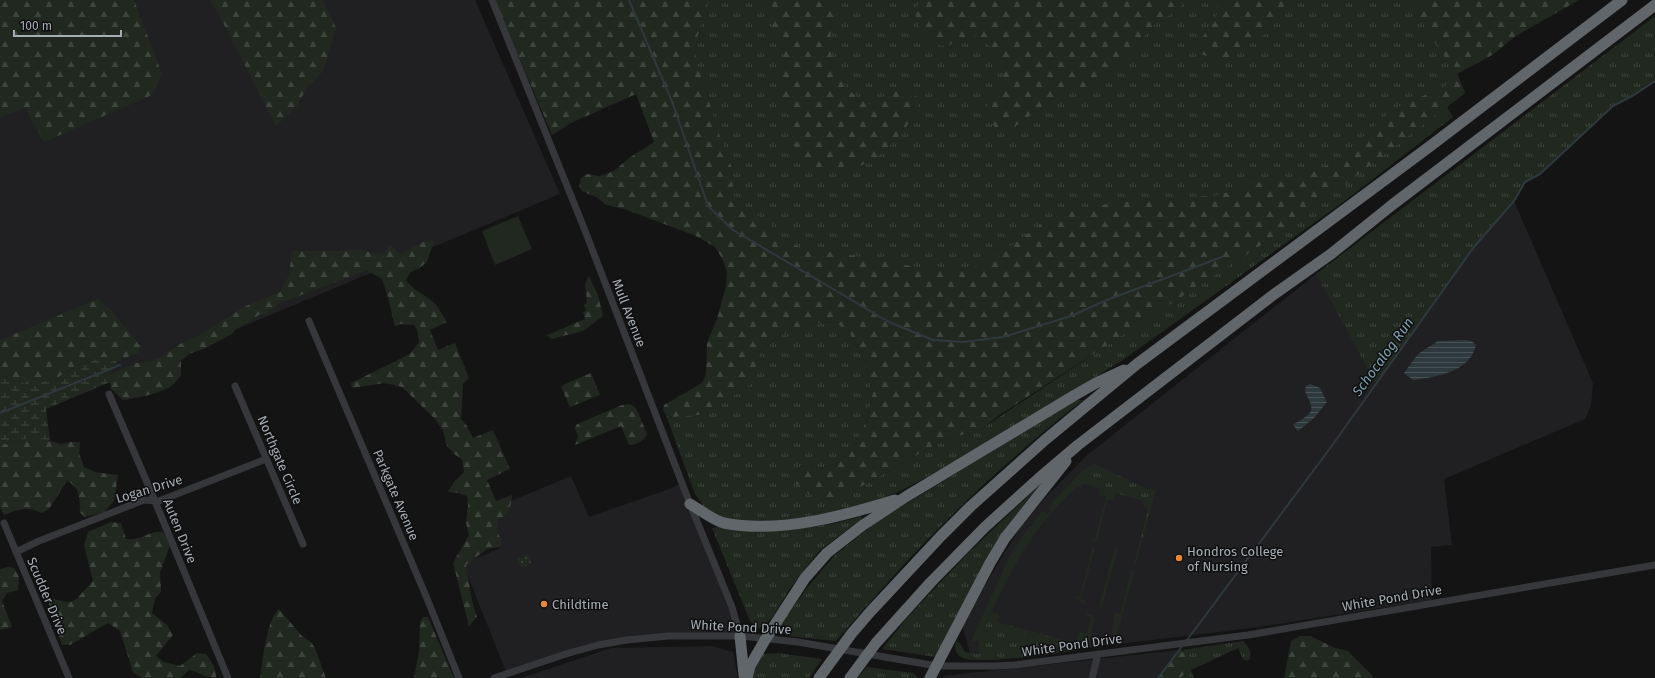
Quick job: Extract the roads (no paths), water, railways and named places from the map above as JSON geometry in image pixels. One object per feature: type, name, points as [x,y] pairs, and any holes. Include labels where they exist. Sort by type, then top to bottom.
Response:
[{"type":"highway","points":[[819,678],[852,633],[871,611],[971,506],[1045,440],[1137,364],[1429,147],[1622,0]]},
{"type":"highway","points":[[850,678],[890,628],[954,558],[1016,498],[1078,445],[1272,295],[1331,254],[1392,205],[1655,5]]},
{"type":"highway","points":[[746,678],[750,666],[764,640],[805,578],[827,553],[863,526],[908,496],[1075,394],[1137,364]]},
{"type":"highway","points":[[930,678],[986,570],[1005,538],[1078,445]]},
{"type":"highway","points":[[690,504],[723,523],[764,527],[807,522],[856,512],[908,496]]},
{"type":"highway","points":[[740,636],[746,678]]},
{"type":"street","name":"Mull Avenue","points":[[492,0],[584,228],[690,504],[732,607],[740,636]]},
{"type":"street","name":"Parkgate Avenue","points":[[309,321],[426,596],[459,678]]},
{"type":"street","name":"Northgate Circle","points":[[234,386],[303,544]]},
{"type":"street","name":"Auten Drive","points":[[108,394],[228,678]]},
{"type":"street","name":"Logan Drive","points":[[16,552],[39,541],[144,500],[154,501],[166,499],[266,459]]},
{"type":"street","name":"Scudder Drive","points":[[4,523],[70,678]]},
{"type":"street","name":"White Pond Drive","points":[[494,678],[569,653],[627,640],[668,636],[740,636],[764,640],[798,642],[937,666],[1014,665],[1248,635],[1655,565]]},
{"type":"street","points":[[1092,678],[1098,654]]},
{"type":"waterway","points":[[629,0],[673,104],[708,206],[733,230],[889,322],[933,340],[963,342],[1003,337],[1071,316],[1107,300],[1222,257]]},
{"type":"waterway","name":"Schocalog Run","points":[[1187,640],[1328,451],[1474,247],[1514,201],[1525,182],[1540,174],[1613,106],[1634,95],[1655,81]]},
{"type":"waterway","points":[[0,413],[120,365]]},
{"type":"waterway","name":"Schocalog Run","points":[[1158,678],[1183,645]]},
{"type":"place","name":"Hondros College of Nursing","points":[[1179,558]]},
{"type":"place","name":"Childtime","points":[[544,604]]}]
